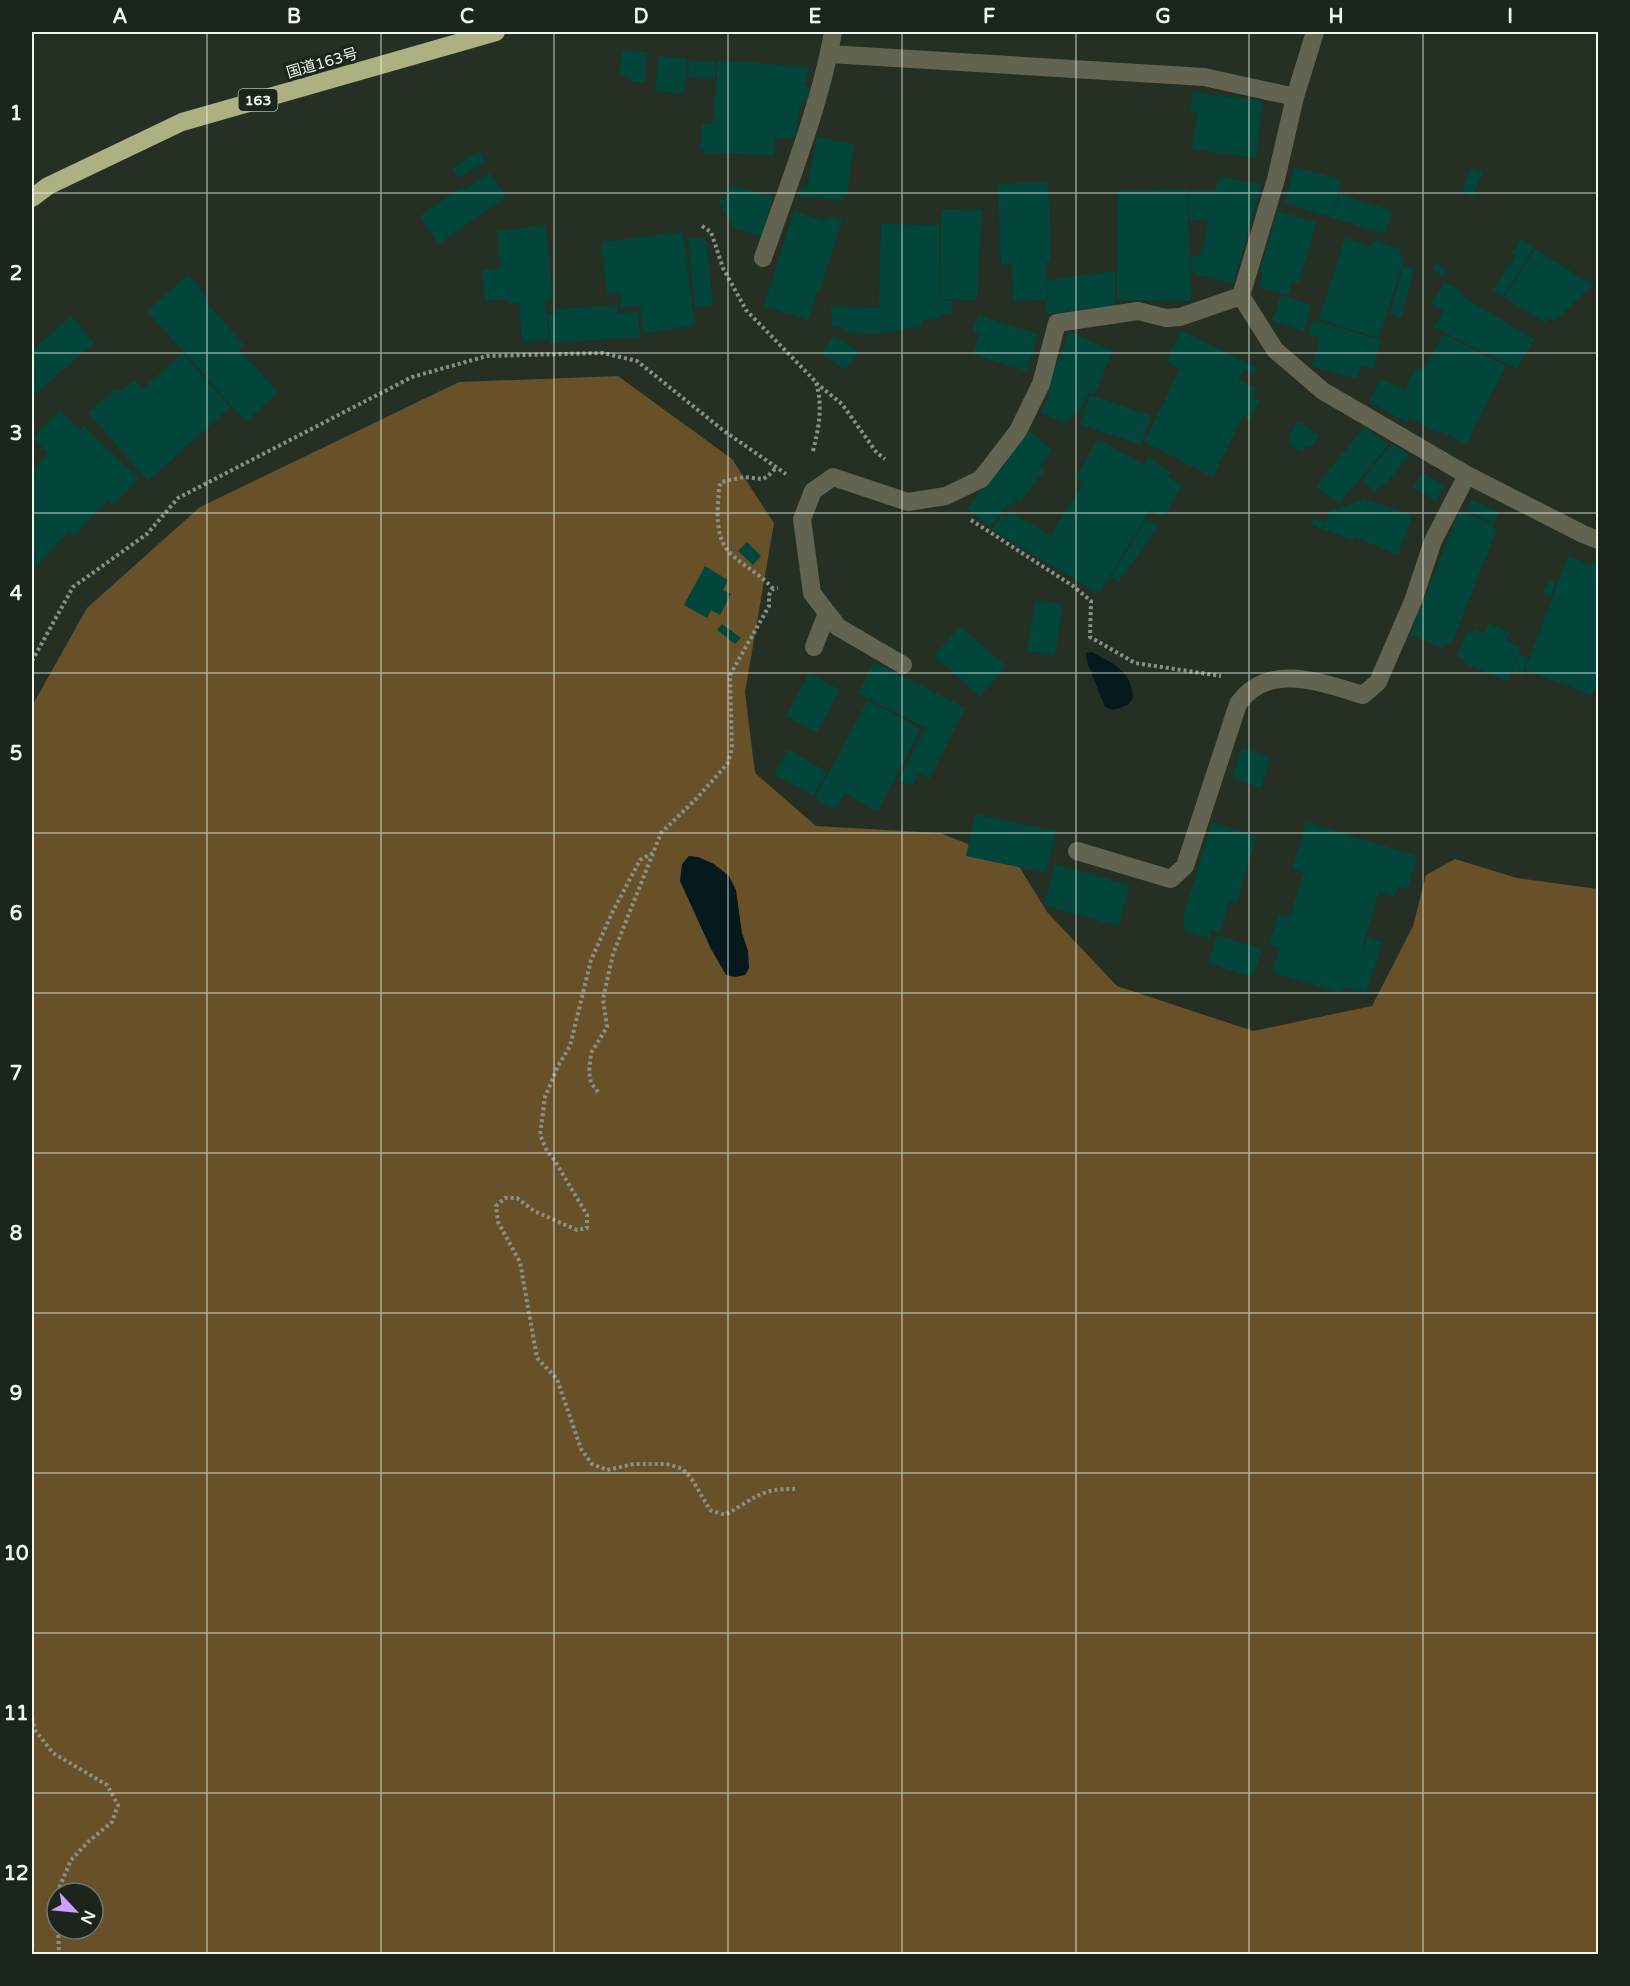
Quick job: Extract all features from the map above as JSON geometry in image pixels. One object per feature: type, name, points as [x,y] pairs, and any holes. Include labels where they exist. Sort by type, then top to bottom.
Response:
[{"type":"highway","name":"国道163号","points":[[32,198],[48,186],[182,122],[496,32]]},
{"type":"street","points":[[763,258],[803,142],[829,54],[833,32]]},
{"type":"street","points":[[1240,296],[1276,179],[1295,97],[1316,32]]},
{"type":"street","points":[[829,54],[1204,77],[1295,97]]},
{"type":"street","points":[[1240,296],[1275,350],[1323,391],[1467,475],[1599,540]]},
{"type":"street","points":[[903,665],[838,627],[812,593],[802,519],[813,491],[833,477],[908,502],[945,496],[981,479],[1017,431],[1041,384],[1057,323],[1138,311],[1166,318],[1180,317],[1240,296]]},
{"type":"street","points":[[1077,851],[1171,879],[1185,866],[1238,704],[1247,692],[1270,680],[1304,679],[1364,695],[1378,682],[1413,601],[1433,541],[1467,475]]},
{"type":"street","points":[[814,647],[827,613]]},
{"type":"path","points":[[702,226],[711,232],[723,268],[746,310],[816,382],[842,404],[877,453],[892,464]]},
{"type":"path","points":[[32,661],[74,587],[147,534],[178,498],[412,376],[487,356],[603,353],[637,361],[724,431],[813,491]]},
{"type":"path","points":[[813,491],[809,467],[819,425],[820,396],[816,382]]},
{"type":"path","points":[[776,468],[763,479],[744,477],[722,482],[719,487],[718,524],[721,537],[730,554],[773,589],[779,588],[783,593]]},
{"type":"path","points":[[945,496],[975,523],[1073,586],[1091,601],[1090,637],[1110,650],[1135,663],[1218,675],[1247,692]]},
{"type":"path","points":[[598,1092],[591,1083],[588,1072],[591,1053],[607,1027],[603,999],[613,954],[662,833],[728,763],[732,748],[730,675],[769,606],[773,589]]},
{"type":"path","points":[[653,854],[640,860],[612,913],[591,960],[570,1046],[558,1066],[545,1097],[540,1135],[547,1151],[586,1215],[586,1228],[577,1230],[558,1222],[534,1211],[517,1198],[505,1198],[496,1206],[498,1222],[520,1262],[537,1358],[557,1379],[581,1449],[592,1464],[607,1470],[634,1464],[667,1464],[683,1469],[710,1510],[725,1515],[757,1495],[774,1489],[795,1489]]},
{"type":"path","points":[[32,1718],[35,1730],[53,1753],[107,1785],[118,1805],[112,1822],[71,1860],[62,1881]]},
{"type":"shaded area","points":[[618,376],[732,459],[774,523],[745,692],[755,773],[816,826],[940,833],[1017,863],[1047,912],[1117,986],[1253,1031],[1372,1006],[1413,926],[1426,875],[1455,859],[1517,878],[1598,889],[1598,1954],[35,1954],[32,1938],[32,706],[87,608],[200,507],[459,382]]},
{"type":"shaded area","points":[[1092,652],[1120,669],[1125,675],[1132,689],[1133,698],[1128,705],[1113,710],[1105,707],[1087,662],[1086,653]]},
{"type":"shaded area","points":[[689,856],[714,864],[729,876],[736,890],[742,933],[748,951],[749,968],[745,975],[735,977],[726,975],[711,949],[680,881],[682,864]]},
{"type":"building","points":[[622,50],[647,52],[645,82],[632,82],[619,71]]},
{"type":"building","points":[[659,56],[687,59],[684,94],[655,91]]},
{"type":"building","points":[[689,60],[716,62],[715,78],[688,77]]},
{"type":"building","points":[[718,60],[809,67],[804,86],[809,87],[808,102],[800,103],[796,137],[775,138],[774,155],[706,153],[700,147],[702,124],[713,123]]},
{"type":"building","points":[[1193,92],[1263,101],[1256,158],[1192,149],[1197,112],[1190,111]]},
{"type":"building","points":[[817,137],[854,144],[847,195],[843,195],[843,200],[797,196],[800,189],[807,188]]},
{"type":"building","points":[[479,151],[486,161],[459,178],[453,168]]},
{"type":"building","points":[[1295,167],[1342,180],[1333,213],[1340,194],[1392,211],[1385,234],[1284,203]]},
{"type":"building","points":[[1471,168],[1483,172],[1473,196],[1462,192]]},
{"type":"building","points":[[489,173],[506,197],[439,244],[420,216],[462,187],[464,190]]},
{"type":"building","points":[[1220,176],[1261,185],[1234,284],[1191,271],[1190,256],[1200,256],[1209,221],[1189,220],[1188,191],[1215,190]]},
{"type":"building","points":[[1048,182],[1051,262],[1046,262],[1047,300],[1013,301],[1012,264],[1001,265],[998,184]]},
{"type":"building","points":[[731,185],[773,196],[762,236],[734,228],[719,202],[721,198],[724,200]]},
{"type":"building","points":[[1187,189],[1191,301],[1117,300],[1117,191]]},
{"type":"building","points":[[982,209],[977,300],[941,299],[941,210]]},
{"type":"building","points":[[794,211],[826,221],[827,215],[842,220],[808,320],[764,306]]},
{"type":"building","points":[[1277,211],[1316,222],[1299,283],[1292,281],[1288,295],[1259,287],[1263,273],[1260,272]]},
{"type":"building","points":[[881,224],[939,225],[940,299],[952,301],[952,313],[942,313],[940,318],[923,320],[922,326],[879,334],[849,333],[842,327],[832,327],[831,306],[879,308]]},
{"type":"building","points":[[546,225],[553,300],[545,301],[549,339],[522,342],[519,303],[508,304],[508,299],[485,301],[482,270],[500,269],[497,231]]},
{"type":"building","points":[[683,232],[695,326],[644,333],[640,305],[621,308],[620,293],[607,294],[601,242]]},
{"type":"building","points":[[706,238],[713,304],[695,307],[688,239]]},
{"type":"building","points":[[1345,238],[1371,247],[1373,240],[1401,249],[1399,255],[1405,257],[1379,338],[1319,319]]},
{"type":"building","points":[[1520,239],[1534,248],[1503,296],[1493,289],[1516,255],[1512,253]]},
{"type":"building","points":[[1535,249],[1593,285],[1554,321],[1548,318],[1545,323],[1504,297]]},
{"type":"building","points":[[1436,263],[1446,271],[1442,276],[1432,269]]},
{"type":"building","points":[[1403,266],[1414,269],[1401,318],[1390,314]]},
{"type":"building","points":[[1115,271],[1115,306],[1047,314],[1045,301],[1051,300],[1048,300],[1047,280]]},
{"type":"building","points":[[188,275],[209,299],[206,302],[244,345],[239,349],[278,392],[246,422],[147,311]]},
{"type":"building","points":[[1445,282],[1461,291],[1459,294],[1534,339],[1517,369],[1434,327],[1443,311],[1431,304]]},
{"type":"building","points":[[1281,295],[1311,305],[1304,331],[1272,321]]},
{"type":"building","points":[[617,305],[617,313],[638,312],[640,337],[550,343],[548,314],[557,313],[557,309]]},
{"type":"building","points":[[978,315],[1038,334],[1027,371],[973,354],[980,333],[973,331]]},
{"type":"building","points":[[71,316],[94,343],[34,395],[32,392],[32,351]]},
{"type":"building","points":[[1312,320],[1381,340],[1373,369],[1361,366],[1357,379],[1312,366],[1320,337],[1308,335]]},
{"type":"building","points":[[1181,330],[1258,368],[1255,374],[1244,369],[1238,380],[1257,389],[1252,398],[1259,401],[1250,419],[1243,415],[1213,477],[1144,442],[1180,369],[1166,362]]},
{"type":"building","points":[[1070,332],[1113,351],[1094,395],[1089,392],[1081,409],[1076,416],[1071,414],[1067,424],[1041,413],[1050,394],[1046,393]]},
{"type":"building","points":[[1443,334],[1506,366],[1466,444],[1409,418],[1407,422],[1369,402],[1381,378],[1404,390],[1416,367],[1424,371]]},
{"type":"building","points":[[834,335],[859,352],[846,370],[821,353]]},
{"type":"building","points":[[183,353],[230,407],[148,481],[88,413],[115,389],[119,393],[134,380],[142,389]]},
{"type":"building","points":[[1090,395],[1151,415],[1141,445],[1080,424]]},
{"type":"building","points":[[59,410],[80,430],[83,426],[139,478],[113,505],[108,500],[73,537],[69,532],[35,567],[32,564],[32,471],[48,453],[33,438]]},
{"type":"building","points":[[1298,421],[1319,435],[1311,447],[1307,445],[1302,452],[1288,443],[1292,435],[1290,434]]},
{"type":"building","points":[[1365,426],[1388,445],[1339,504],[1316,486]]},
{"type":"building","points":[[1029,431],[1053,450],[1040,466],[1045,470],[1020,502],[1017,500],[1011,506],[1008,504],[990,527],[967,508]]},
{"type":"building","points":[[1097,441],[1104,442],[1143,465],[1148,458],[1171,472],[1168,477],[1182,486],[1163,517],[1150,510],[1099,594],[992,530],[1001,515],[1006,518],[1010,511],[1051,536],[1083,482],[1075,478]]},
{"type":"building","points":[[1392,443],[1409,455],[1387,482],[1374,491],[1362,480]]},
{"type":"building","points":[[1422,473],[1445,486],[1436,501],[1413,487]]},
{"type":"building","points":[[1362,498],[1412,515],[1398,555],[1355,537],[1353,540],[1311,525],[1314,519],[1326,523],[1330,511],[1361,501]]},
{"type":"building","points":[[1471,500],[1499,512],[1494,523],[1466,510]]},
{"type":"building","points":[[1460,510],[1493,524],[1493,527],[1497,529],[1451,645],[1445,643],[1443,648],[1410,635]]},
{"type":"building","points":[[1146,519],[1159,526],[1118,582],[1111,577]]},
{"type":"building","points":[[747,542],[761,556],[753,565],[738,551]]},
{"type":"building","points":[[1568,556],[1590,564],[1592,561],[1598,564],[1598,690],[1594,689],[1592,695],[1525,670]]},
{"type":"building","points":[[705,566],[728,580],[723,590],[731,594],[720,615],[711,610],[707,618],[684,605]]},
{"type":"building","points":[[1548,580],[1556,583],[1551,597],[1543,594]]},
{"type":"building","points":[[1036,600],[1063,605],[1055,656],[1027,651]]},
{"type":"building","points":[[1488,623],[1509,632],[1506,641],[1521,647],[1507,681],[1464,663],[1465,660],[1457,656],[1467,631],[1474,633],[1475,629],[1484,633]]},
{"type":"building","points":[[722,624],[741,638],[735,644],[717,630]]},
{"type":"building","points":[[960,626],[1006,666],[980,696],[934,656]]},
{"type":"building","points":[[1519,654],[1528,658],[1522,675],[1512,671]]},
{"type":"building","points":[[874,662],[965,708],[929,779],[919,773],[912,786],[899,780],[926,728],[858,693]]},
{"type":"building","points":[[809,673],[840,690],[817,732],[786,716]]},
{"type":"building","points":[[868,700],[921,729],[878,811],[844,793],[835,810],[815,798]]},
{"type":"building","points":[[1242,748],[1271,757],[1261,788],[1232,778]]},
{"type":"building","points":[[788,749],[827,772],[813,796],[774,774]]},
{"type":"building","points":[[975,814],[1056,831],[1046,873],[966,856]]},
{"type":"building","points":[[1212,822],[1257,836],[1236,904],[1229,902],[1220,932],[1211,930],[1209,938],[1183,930],[1185,922],[1182,921]]},
{"type":"building","points":[[1306,822],[1417,856],[1408,888],[1397,888],[1394,897],[1379,892],[1357,965],[1367,937],[1383,942],[1366,993],[1344,987],[1342,994],[1272,972],[1280,948],[1269,945],[1278,914],[1290,917],[1304,872],[1292,868]]},
{"type":"building","points":[[1055,864],[1130,885],[1118,926],[1044,905]]},
{"type":"building","points":[[1217,935],[1262,949],[1253,977],[1208,963]]}]
